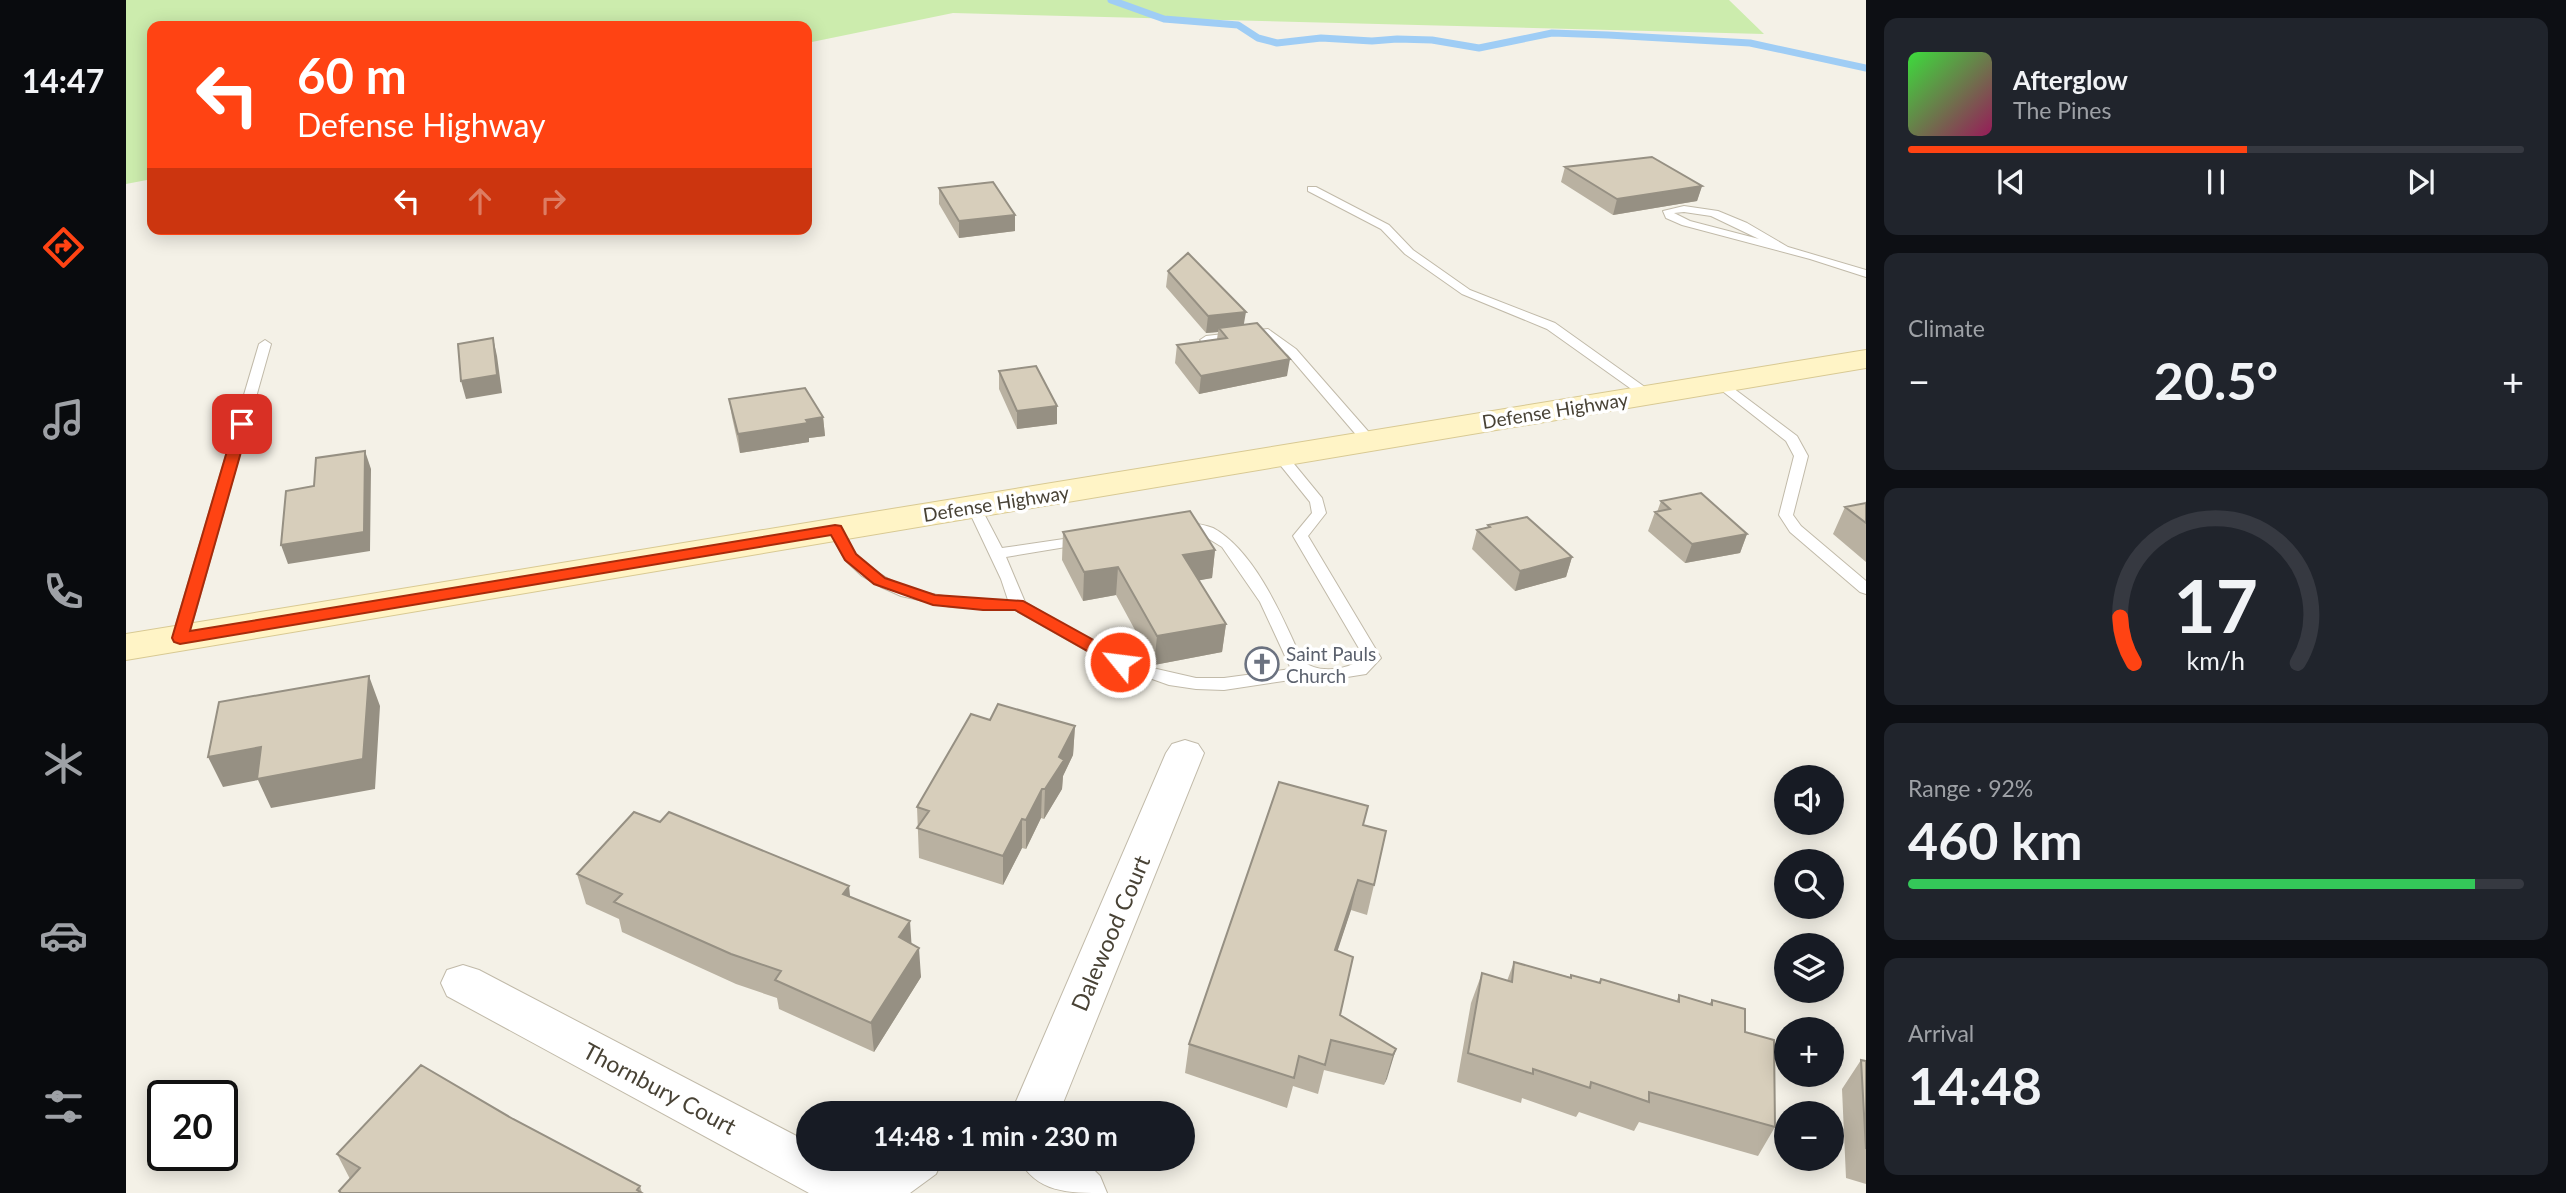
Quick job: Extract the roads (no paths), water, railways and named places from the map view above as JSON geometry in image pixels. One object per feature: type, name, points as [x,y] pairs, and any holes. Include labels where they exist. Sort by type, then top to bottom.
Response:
[{"type":"main road","name":"Defense Highway","points":[[126,647],[1866,359]]},
{"type":"street","name":"Dalewood Court","points":[[1040,1101],[1185,753]]},
{"type":"street","name":"Thornbury Court","points":[[463,983],[857,1193]]},
{"type":"street","points":[[878,1193],[899,1171]]},
{"type":"street","points":[[1061,1171],[1082,1193]]},
{"type":"lane","points":[[1312,189],[1385,227],[1409,252],[1466,292],[1551,326],[1649,395]]},
{"type":"lane","points":[[1784,249],[1731,219],[1716,214],[1679,209],[1668,211],[1670,216],[1686,223],[1784,249],[1866,275]]},
{"type":"lane","points":[[1206,340],[1268,333],[1292,352],[1369,441]]},
{"type":"lane","points":[[180,638],[265,344]]},
{"type":"lane","points":[[1721,383],[1792,439],[1798,447],[1801,456],[1786,515],[1795,529],[1866,589]]},
{"type":"lane","points":[[835,529],[850,557],[880,581],[933,600],[1018,605],[1120,662],[1151,676],[1190,684],[1224,684],[1304,671],[1322,675],[1360,670],[1373,658],[1300,536],[1318,513],[1317,501],[1280,456]]},
{"type":"lane","points":[[974,507],[1018,605]]},
{"type":"lane","points":[[1168,525],[1205,530],[1227,544],[1268,601],[1295,663],[1304,671]]},
{"type":"lane","points":[[996,554],[1096,538]]},
{"type":"waterway","points":[[1111,0],[1164,19],[1238,25],[1258,38],[1277,43],[1321,38],[1372,41],[1397,39],[1432,40],[1479,48],[1552,33],[1608,35],[1750,43],[1866,68]]},
{"type":"place","name":"Saint Pauls Church","points":[[1262,664]]}]
